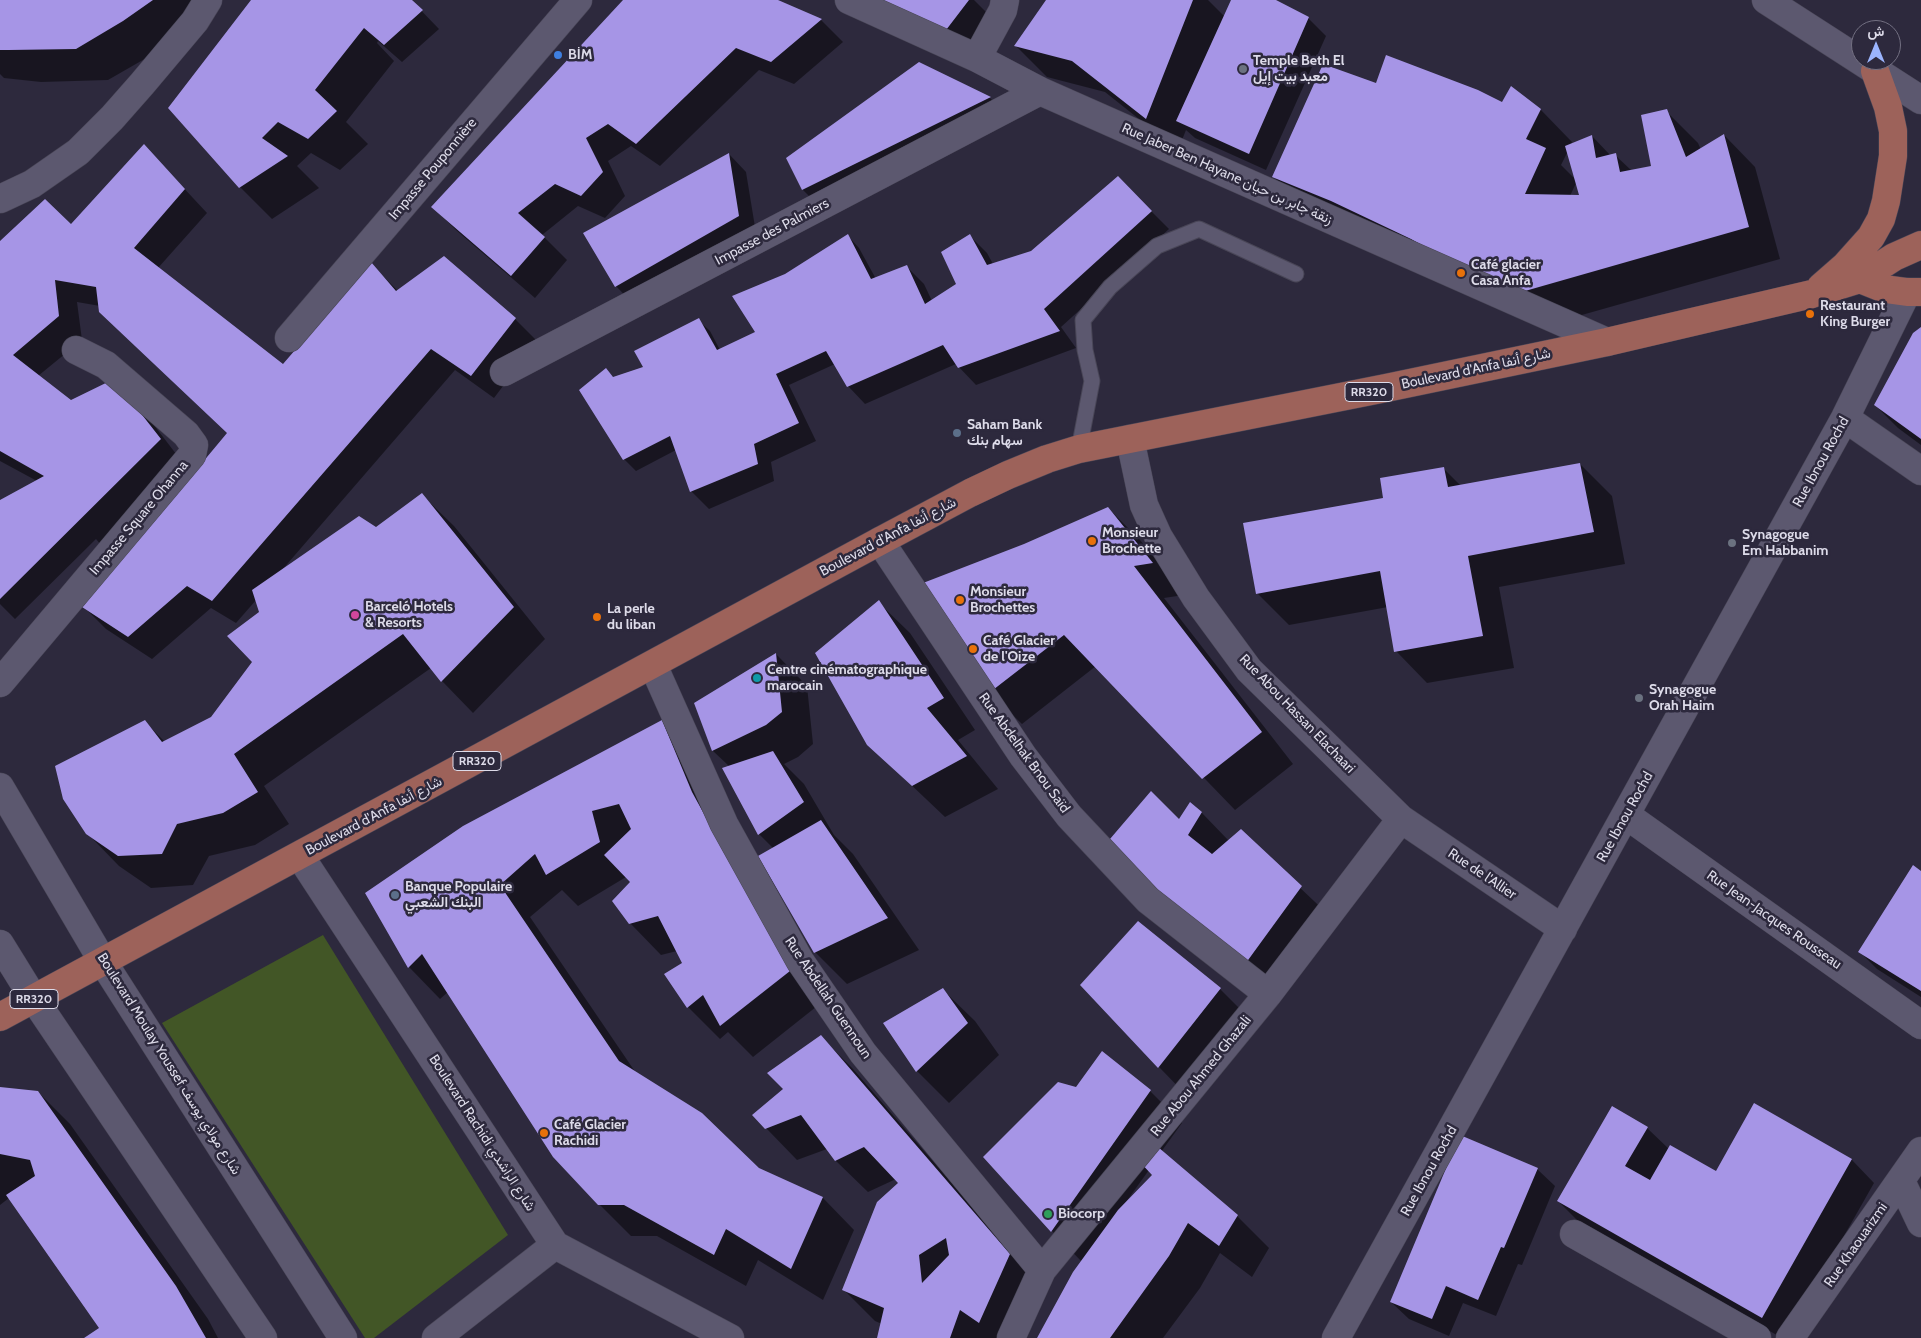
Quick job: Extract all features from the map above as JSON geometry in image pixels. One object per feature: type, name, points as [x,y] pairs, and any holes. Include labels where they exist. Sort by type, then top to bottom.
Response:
[{"type":"main road","points":[[1812,294],[1845,266],[1871,237],[1881,219],[1894,156],[1894,131],[1888,107],[1875,71]]},
{"type":"main road","name":"Boulevard d'Anfa شارع أنفا","points":[[0,1017],[970,493],[1047,459],[1079,449],[1607,342],[1812,294],[1860,279],[1894,257],[1921,245]]},
{"type":"main road","points":[[1860,279],[1884,289],[1914,292]]},
{"type":"street","points":[[0,199],[32,184],[78,152],[142,84],[194,21],[208,0]]},
{"type":"street","name":"Impasse Pouponnière","points":[[289,338],[578,0]]},
{"type":"street","name":"Rue Jaber Ben Hayane زنقة جابر بن حيان","points":[[849,0],[977,58],[1040,92],[1607,342]]},
{"type":"street","points":[[977,58],[1003,10],[1005,0]]},
{"type":"street","points":[[1781,4],[1875,71],[1921,100]]},
{"type":"street","name":"Impasse des Palmiers","points":[[504,372],[1040,92]]},
{"type":"street","name":"Rue Ibnou Rochd","points":[[1336,1338],[1914,292]]},
{"type":"street","name":"Impasse Square Ohanna","points":[[0,683],[192,455],[194,445],[186,434],[106,365],[76,350]]},
{"type":"street","points":[[1845,418],[1921,471]]},
{"type":"street","name":"Rue Abou Hassan Elachaari","points":[[1130,439],[1144,506],[1158,536],[1196,598],[1250,670],[1401,819]]},
{"type":"street","name":"Rue Abdelhak Bnou Saïd","points":[[880,542],[1023,756],[1069,816],[1148,900],[1268,994]]},
{"type":"street","name":"Rue Abdellah Guennoun","points":[[654,665],[724,824],[800,961],[864,1053],[1042,1270]]},
{"type":"street","name":"Boulevard Moulay Youssef شارع مولاي يوسف","points":[[0,787],[103,962],[343,1338]]},
{"type":"street","name":"Rue Jean-Jacques Rousseau","points":[[1626,815],[1921,1025]]},
{"type":"street","name":"Rue de l'Allier","points":[[1401,819],[1563,929]]},
{"type":"street","name":"Rue Abou Ahmed Ghazali","points":[[1010,1338],[1042,1270],[1268,994],[1401,819]]},
{"type":"street","name":"Boulevard Rachidi شارع الراشدي","points":[[300,856],[555,1245],[730,1338]]},
{"type":"street","points":[[0,944],[34,999],[263,1338]]},
{"type":"street","name":"Rue Khaouarizmi","points":[[1790,1338],[1921,1151]]},
{"type":"street","points":[[1900,1180],[1921,1223]]},
{"type":"street","points":[[1574,1234],[1757,1338]]},
{"type":"street","points":[[436,1338],[555,1245]]},
{"type":"lane","points":[[1079,449],[1092,381],[1085,350],[1083,320],[1110,287],[1157,246],[1199,229],[1296,274]]},
{"type":"green space","points":[[323,935],[508,1235],[374,1338],[365,1338],[162,1023]]},
{"type":"building","points":[[0,0],[153,0],[123,21],[76,49],[0,50]]},
{"type":"building","points":[[251,0],[412,0],[423,10],[384,45],[364,28],[315,90],[337,111],[308,139],[278,122],[262,138],[288,156],[239,188],[168,108]]},
{"type":"building","points":[[623,0],[778,0],[822,19],[771,62],[736,48],[636,144],[608,124],[586,138],[603,172],[581,196],[555,184],[518,213],[545,237],[511,276],[431,207]]},
{"type":"building","points":[[863,0],[969,0],[943,34]]},
{"type":"building","points":[[1046,0],[1193,0],[1146,119],[1072,61],[1014,46]]},
{"type":"building","name":"Temple Beth El معبد بيت إيل","points":[[1231,0],[1276,0],[1309,17],[1249,154],[1176,121]]},
{"type":"building","points":[[1386,55],[1478,90],[1502,102],[1511,86],[1541,109],[1526,139],[1546,148],[1525,194],[1579,195],[1565,146],[1592,135],[1596,158],[1616,153],[1620,172],[1651,166],[1641,115],[1667,109],[1686,157],[1724,134],[1749,227],[1525,291],[1468,271],[1411,239],[1331,201],[1272,177],[1323,64],[1376,83]]},
{"type":"building","points":[[919,62],[991,97],[802,190],[786,158]]},
{"type":"building","points":[[144,144],[185,189],[134,248],[283,364],[371,262],[396,291],[444,256],[516,318],[471,376],[431,349],[212,601],[187,586],[128,637],[82,607],[227,433],[99,312],[96,287],[55,280],[59,316],[13,355],[71,400],[114,379],[161,439],[0,599],[0,500],[44,476],[0,451],[0,241],[45,199],[71,224]]},
{"type":"building","points":[[729,153],[739,216],[615,287],[583,233]]},
{"type":"building","points":[[1118,176],[1152,211],[1044,309],[1060,331],[958,368],[943,345],[847,387],[826,351],[776,374],[799,423],[754,444],[758,464],[690,492],[670,436],[623,460],[579,390],[606,368],[613,377],[643,367],[634,351],[699,318],[717,350],[755,332],[732,296],[785,274],[848,234],[871,279],[907,265],[925,304],[956,284],[941,252],[970,234],[987,265],[1031,251]]},
{"type":"building","points":[[1921,327],[1921,439],[1874,405],[1913,333]]},
{"type":"building","points":[[1580,463],[1594,532],[1468,556],[1483,636],[1394,652],[1380,571],[1256,594],[1243,523],[1383,498],[1380,478],[1444,467],[1448,487]]},
{"type":"building","points":[[422,493],[514,607],[441,682],[403,634],[234,754],[258,792],[223,813],[177,824],[162,854],[118,856],[86,834],[63,799],[55,766],[145,720],[162,742],[211,717],[252,662],[227,636],[259,612],[252,590],[359,516],[376,527]]},
{"type":"building","points":[[1108,507],[1153,563],[1134,566],[1262,732],[1202,779],[1064,635],[989,693],[923,583],[1024,544]]},
{"type":"building","points":[[879,600],[944,698],[927,708],[967,756],[912,786],[867,745],[815,653]]},
{"type":"building","name":"Centre cinématographique marocain","points":[[776,653],[782,712],[766,725],[712,751],[694,703]]},
{"type":"building","points":[[662,720],[692,792],[790,971],[720,1026],[703,995],[687,1008],[664,974],[682,963],[658,916],[629,924],[612,901],[630,882],[604,855],[631,829],[619,804],[592,811],[600,842],[546,875],[535,854],[500,885],[619,1061],[702,1113],[759,1168],[823,1197],[791,1269],[726,1229],[714,1255],[624,1205],[598,1205],[553,1157],[422,954],[408,968],[365,893],[463,826]]},
{"type":"building","points":[[773,751],[804,802],[758,835],[722,768]]},
{"type":"building","points":[[1151,791],[1179,819],[1190,802],[1202,812],[1188,835],[1212,854],[1241,829],[1302,886],[1243,967],[1104,846]]},
{"type":"building","points":[[821,820],[888,918],[814,953],[758,856]]},
{"type":"building","points":[[1913,865],[1921,871],[1921,991],[1858,952]]},
{"type":"building","points":[[1138,921],[1221,988],[1158,1068],[1080,985]]},
{"type":"building","points":[[943,988],[968,1023],[916,1072],[883,1023]]},
{"type":"building","points":[[821,1035],[1010,1254],[979,1323],[960,1310],[950,1338],[877,1338],[884,1308],[842,1290],[877,1202],[898,1183],[864,1147],[835,1161],[801,1115],[765,1129],[752,1115],[783,1089],[767,1073]],"holes":[[[946,1238],[949,1255],[922,1283],[919,1255]]]},
{"type":"building","points":[[1102,1051],[1151,1090],[1051,1232],[983,1157],[1058,1082],[1076,1087]]},
{"type":"building","points":[[0,1087],[38,1091],[176,1286],[206,1338],[84,1338],[99,1328],[6,1195],[35,1176],[30,1160],[0,1154]]},
{"type":"building","points":[[1754,1103],[1852,1159],[1762,1318],[1557,1201],[1612,1106],[1648,1127],[1625,1166],[1650,1180],[1670,1145],[1716,1171]]},
{"type":"building","points":[[1460,1135],[1538,1168],[1504,1248],[1501,1247],[1478,1300],[1446,1286],[1432,1319],[1390,1302]]},
{"type":"building","points":[[1158,1147],[1238,1215],[1219,1246],[1188,1223],[1169,1256],[1110,1338],[1037,1338],[1073,1272],[1118,1210],[1152,1175],[1139,1161]]},
{"type":"place","name":"BİM","points":[[558,55]]},
{"type":"place","name":"Temple Beth El معبد بيت إيل","points":[[1243,69]]},
{"type":"place","name":"Café glacier Casa Anfa","points":[[1461,273]]},
{"type":"place","name":"Restaurant King Burger","points":[[1810,314]]},
{"type":"place","name":"Saham Bank سهام بنك","points":[[957,433]]},
{"type":"place","name":"Monsieur Brochette","points":[[1092,541]]},
{"type":"place","name":"Synagogue Em Habbanim","points":[[1732,543]]},
{"type":"place","name":"Monsieur Brochettes","points":[[960,600]]},
{"type":"place","name":"Barceló Hotels & Resorts","points":[[355,615]]},
{"type":"place","name":"La perle du liban","points":[[597,617]]},
{"type":"place","name":"Café Glacier de l'Oize","points":[[973,649]]},
{"type":"place","name":"Centre cinématographique marocain","points":[[757,678]]},
{"type":"place","name":"Synagogue Orah Haim","points":[[1639,698]]},
{"type":"place","name":"Banque Populaire البنك الشعبي","points":[[395,895]]},
{"type":"place","name":"Café Glacier Rachidi","points":[[544,1133]]},
{"type":"place","name":"Biocorp","points":[[1048,1214]]}]
